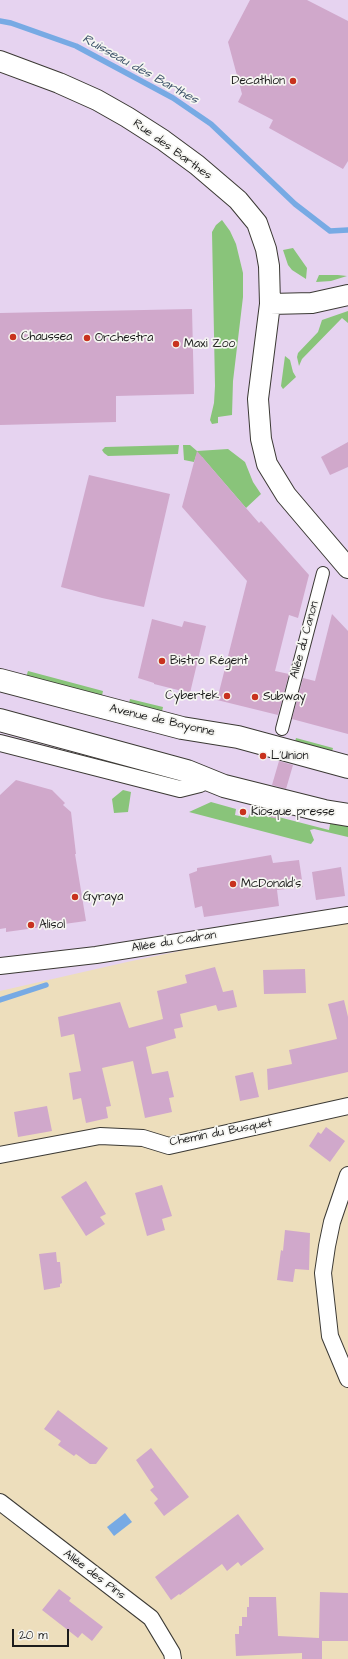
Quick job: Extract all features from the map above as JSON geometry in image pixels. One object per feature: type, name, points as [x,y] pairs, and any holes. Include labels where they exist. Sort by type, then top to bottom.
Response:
[{"type":"main road","name":"Avenue de Bayonne","points":[[0,680],[182,728],[238,737],[348,767]]},
{"type":"main road","points":[[0,720],[187,771],[224,786],[348,816]]},
{"type":"street","name":"Rue des Barthes","points":[[0,62],[60,83],[97,100],[127,117],[163,140],[197,165],[238,200],[257,223],[266,249],[269,266],[270,304],[258,398],[261,439],[267,464],[286,496],[348,568]]},
{"type":"street","points":[[270,304],[312,303],[348,295]]},
{"type":"street","name":"Allée du Canon","points":[[282,729],[323,573]]},
{"type":"street","points":[[0,743],[180,789],[200,784],[209,779]]},
{"type":"street","name":"Allée du Cadran","points":[[0,966],[96,954],[348,916]]},
{"type":"street","name":"Chemin du Busquet","points":[[0,1156],[100,1136],[143,1138],[169,1146],[348,1106]]},
{"type":"street","points":[[348,1175],[332,1222],[323,1273],[330,1336],[348,1379]]},
{"type":"street","name":"Allée des Pins","points":[[0,1502],[151,1618],[172,1652],[173,1659]]},
{"type":"shaded area","points":[[0,0],[348,0],[348,916],[127,962],[0,991]]},
{"type":"green space","points":[[222,220],[230,231],[236,244],[243,273],[243,297],[233,381],[232,415],[218,417],[218,423],[212,424],[210,420],[214,403],[215,386],[212,232],[216,225]]},
{"type":"green space","points":[[293,248],[307,268],[306,279],[292,270],[288,265],[283,250]]},
{"type":"green space","points":[[319,275],[347,276],[331,281],[316,282]]},
{"type":"green space","points":[[348,311],[348,323],[342,318],[302,359],[299,366],[297,357],[298,353],[318,332],[322,320]]},
{"type":"green space","points":[[285,356],[290,360],[296,377],[283,389],[281,386]]},
{"type":"green space","points":[[179,445],[178,454],[108,456],[102,450],[105,447]]},
{"type":"green space","points":[[183,445],[190,445],[197,451],[228,449],[245,462],[253,482],[261,494],[246,508],[202,457],[196,456],[194,462],[184,460]]},
{"type":"green space","points":[[28,671],[103,691],[101,700],[25,680]]},
{"type":"green space","points":[[130,699],[163,707],[161,716],[128,707]]},
{"type":"green space","points":[[296,738],[333,748],[331,755],[294,745]]},
{"type":"green space","points":[[123,790],[131,792],[128,812],[114,813],[112,799]]},
{"type":"green space","points":[[211,802],[236,809],[235,815],[248,818],[250,813],[261,816],[263,813],[329,830],[331,819],[348,822],[348,837],[314,829],[310,830],[314,840],[311,844],[189,812]]},
{"type":"water","points":[[125,1513],[132,1522],[114,1536],[107,1527]]},
{"type":"building","name":"Decathlon","points":[[250,0],[307,0],[348,21],[348,161],[343,169],[269,128],[273,120],[238,102],[242,94],[228,42]]},
{"type":"building","points":[[192,309],[194,394],[116,396],[116,422],[0,425],[0,313]]},
{"type":"building","points":[[348,442],[348,467],[330,475],[321,457]]},
{"type":"building","points":[[197,451],[259,523],[261,521],[309,575],[298,618],[289,615],[275,671],[289,674],[278,715],[217,700],[247,581],[182,507]]},
{"type":"building","points":[[89,475],[170,494],[144,607],[61,587]]},
{"type":"building","points":[[332,614],[348,631],[348,734],[292,719],[303,678],[315,681]]},
{"type":"building","name":"Bistro Régent","points":[[152,619],[182,627],[184,621],[206,626],[190,693],[154,684],[138,678]]},
{"type":"building","points":[[279,761],[293,765],[286,789],[272,785]]},
{"type":"building","points":[[16,780],[52,790],[65,803],[63,805],[71,812],[75,854],[86,921],[6,932],[6,928],[0,929],[0,795]]},
{"type":"building","points":[[266,809],[279,813],[278,819],[265,816]]},
{"type":"building","name":"McDonald's","points":[[271,855],[273,863],[299,860],[303,887],[277,890],[279,906],[204,917],[202,906],[195,908],[189,874],[197,871],[197,868]]},
{"type":"building","points":[[341,867],[345,896],[316,900],[312,872]]},
{"type":"building","points":[[215,967],[223,992],[233,990],[237,1007],[218,1011],[216,1005],[180,1014],[183,1027],[174,1029],[176,1038],[146,1047],[152,1074],[168,1071],[174,1097],[169,1098],[172,1112],[145,1118],[133,1061],[102,1068],[111,1106],[106,1107],[108,1118],[86,1123],[81,1098],[73,1100],[69,1073],[81,1071],[74,1034],[61,1037],[58,1017],[120,1002],[129,1028],[163,1019],[157,991],[187,983],[185,975]]},
{"type":"building","points":[[305,969],[306,993],[264,994],[263,970]]},
{"type":"building","points":[[344,1000],[348,1017],[348,1072],[268,1090],[267,1069],[292,1064],[289,1050],[337,1039],[328,1004]]},
{"type":"building","points":[[253,1072],[259,1097],[240,1101],[235,1076]]},
{"type":"building","points":[[47,1106],[52,1131],[18,1137],[14,1112]]},
{"type":"building","points":[[326,1127],[345,1141],[330,1162],[309,1146],[318,1132],[321,1134]]},
{"type":"building","points":[[86,1181],[106,1214],[100,1217],[105,1224],[86,1236],[61,1197]]},
{"type":"building","points":[[162,1185],[172,1216],[162,1219],[165,1230],[147,1236],[135,1193]]},
{"type":"building","points":[[285,1230],[310,1233],[309,1270],[295,1269],[293,1282],[277,1280],[281,1250],[283,1251]]},
{"type":"building","points":[[56,1252],[57,1262],[60,1262],[62,1283],[60,1284],[60,1287],[44,1290],[39,1254]]},
{"type":"building","points":[[58,1410],[108,1448],[96,1464],[90,1464],[76,1454],[74,1456],[58,1445],[61,1441],[44,1429]]},
{"type":"building","points":[[151,1448],[189,1497],[164,1516],[154,1503],[158,1499],[150,1490],[154,1487],[136,1460]]},
{"type":"building","points":[[238,1514],[264,1549],[241,1566],[238,1562],[227,1571],[222,1564],[171,1600],[155,1577]]},
{"type":"building","points":[[59,1589],[71,1598],[69,1601],[103,1627],[92,1641],[82,1633],[78,1638],[42,1610]]},
{"type":"building","points":[[320,1592],[348,1593],[348,1641],[322,1641],[322,1659],[302,1659],[302,1653],[236,1656],[235,1634],[239,1634],[239,1626],[242,1626],[242,1617],[247,1617],[249,1597],[276,1597],[278,1636],[319,1638]]},
{"type":"waterway","name":"Ruisseau des Barthes","points":[[0,21],[11,23],[76,46],[173,98],[211,124],[295,204],[330,231],[348,230]]},
{"type":"waterway","points":[[0,1000],[46,985]]},
{"type":"place","name":"Decathlon","points":[[293,81]]},
{"type":"place","name":"Chaussea","points":[[13,337]]},
{"type":"place","name":"Orchestra","points":[[87,338]]},
{"type":"place","name":"Maxi Zoo","points":[[176,344]]},
{"type":"place","name":"Bistro Régent","points":[[162,661]]},
{"type":"place","name":"Cybertek","points":[[227,696]]},
{"type":"place","name":"Subway","points":[[255,697]]},
{"type":"place","name":"L'Union","points":[[263,756]]},
{"type":"place","name":"Kiosque presse","points":[[243,812]]},
{"type":"place","name":"McDonald's","points":[[233,884]]},
{"type":"place","name":"Gyraya","points":[[75,897]]},
{"type":"place","name":"Alisol","points":[[31,925]]}]
